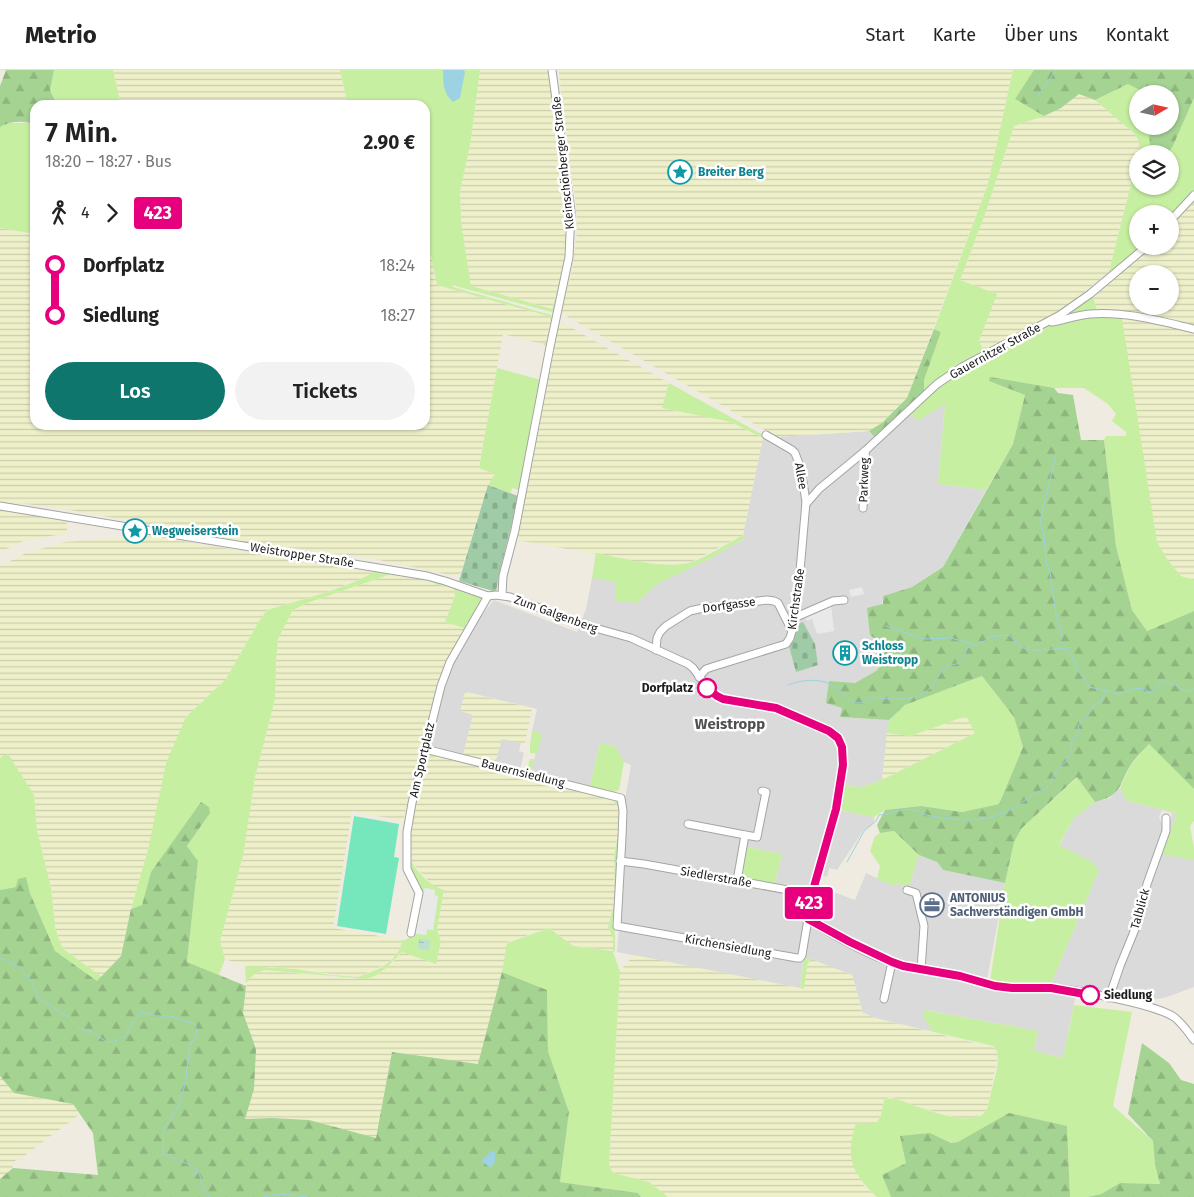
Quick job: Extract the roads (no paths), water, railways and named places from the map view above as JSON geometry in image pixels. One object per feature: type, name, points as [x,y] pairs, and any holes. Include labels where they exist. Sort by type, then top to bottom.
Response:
[{"type":"street","name":"Kleinschönberger Straße","points":[[502,595],[503,576],[515,530],[556,315],[568,269],[571,222],[552,70]]},
{"type":"street","points":[[1179,212],[1194,196]]},
{"type":"street","name":"Gauernitzer Straße","points":[[806,504],[819,489],[865,451],[937,384],[962,367],[1047,323],[1090,294],[1136,255]]},
{"type":"street","points":[[1047,323],[1089,314],[1114,314],[1148,318],[1194,329]]},
{"type":"street","name":"Allee","points":[[766,434],[792,450],[795,454],[801,469],[806,504]]},
{"type":"street","name":"Parkweg","points":[[863,508],[865,451]]},
{"type":"street","name":"Kirchstraße","points":[[699,677],[706,669],[786,644],[796,617],[806,504]]},
{"type":"street","name":"Weistropper Straße","points":[[0,506],[427,576]]},
{"type":"street","name":"Zum Galgenberg","points":[[427,576],[445,580],[488,596],[502,595],[588,626],[632,638],[683,661],[693,668],[699,677]]},
{"type":"street","name":"Am Sportplatz","points":[[411,933],[419,893],[407,869],[406,844],[412,803],[435,706],[450,662],[488,596]]},
{"type":"street","name":"Dorfgasse","points":[[646,645],[657,638],[666,626],[682,615],[699,608],[767,600],[778,603],[792,631]]},
{"type":"street","points":[[796,617],[833,601],[844,600]]},
{"type":"street","points":[[656,650],[657,638]]},
{"type":"street","points":[[699,677],[711,692],[723,699],[776,708],[829,731],[838,738],[843,756],[838,800],[811,896],[808,919],[892,962],[921,970],[960,976],[995,986],[1051,988],[1109,998],[1169,1014],[1182,1024],[1194,1040]]},
{"type":"street","name":"Bauernsiedlung","points":[[425,749],[621,798],[623,811],[620,861]]},
{"type":"street","points":[[688,824],[757,837],[766,792],[762,791]]},
{"type":"street","name":"Talblick","points":[[1109,998],[1140,917],[1147,884],[1166,830],[1166,818]]},
{"type":"street","points":[[737,881],[745,836]]},
{"type":"street","name":"Siedlerstraße","points":[[620,861],[799,892],[811,896]]},
{"type":"street","name":"Kirchensiedlung","points":[[620,861],[617,926],[800,958],[808,919]]},
{"type":"street","points":[[907,890],[916,894],[923,922],[921,970]]},
{"type":"street","points":[[884,999],[892,962]]},
{"type":"water","points":[[443,70],[464,70],[465,72],[460,98],[453,102],[445,92]]},
{"type":"water","points":[[492,1151],[495,1151],[495,1158],[491,1168],[481,1161]]},
{"type":"waterway","points":[[1037,97],[1056,70]]},
{"type":"waterway","points":[[1056,454],[1040,522],[1044,534],[1046,561],[1050,572],[1056,614],[1062,638]]},
{"type":"waterway","points":[[886,626],[923,639],[951,638],[972,644]]},
{"type":"waterway","points":[[788,685],[809,680],[825,682],[834,686],[855,703],[863,702],[873,697],[887,699],[910,698],[923,693],[931,687],[943,670],[963,659],[967,648],[987,640],[988,637],[1009,635],[1021,647],[1031,650],[1066,649]]},
{"type":"waterway","points":[[1063,643],[1089,687],[1119,694],[1144,688],[1151,692],[1162,681],[1178,686],[1185,692],[1194,689]]},
{"type":"waterway","points":[[847,862],[864,831],[876,821],[879,815],[911,809],[925,815],[941,818],[981,819],[1005,812],[1032,794],[1045,789],[1069,756],[1072,747],[1070,744],[1078,734],[1078,726],[1092,710],[1092,707],[1101,701],[1106,691]]},
{"type":"waterway","points":[[0,958],[18,966],[33,984],[38,998],[67,1016],[80,1029],[92,1032],[107,1042],[115,1041],[125,1035],[141,1012],[157,1016],[170,1016],[195,1024],[197,1032],[190,1046],[185,1085],[178,1107],[164,1129],[163,1154],[182,1161],[195,1169],[200,1175],[203,1190],[209,1197]]},
{"type":"waterway","points":[[191,1176],[197,1173]]},
{"type":"waterway","points":[[263,1197],[282,1194],[307,1197]]},
{"type":"place","name":"Breiter Berg","points":[[680,172]]},
{"type":"place","name":"Wegweiserstein","points":[[135,531]]},
{"type":"place","name":"Schloss Weistropp","points":[[845,653]]},
{"type":"place","name":"Dorfplatz","points":[[707,688]]},
{"type":"place","name":"ANTONIUS Sachverständigen GmbH","points":[[932,905]]},
{"type":"place","name":"Siedlung","points":[[1090,995]]},
{"type":"district","name":"Weistropp","points":[[730,724]]}]
